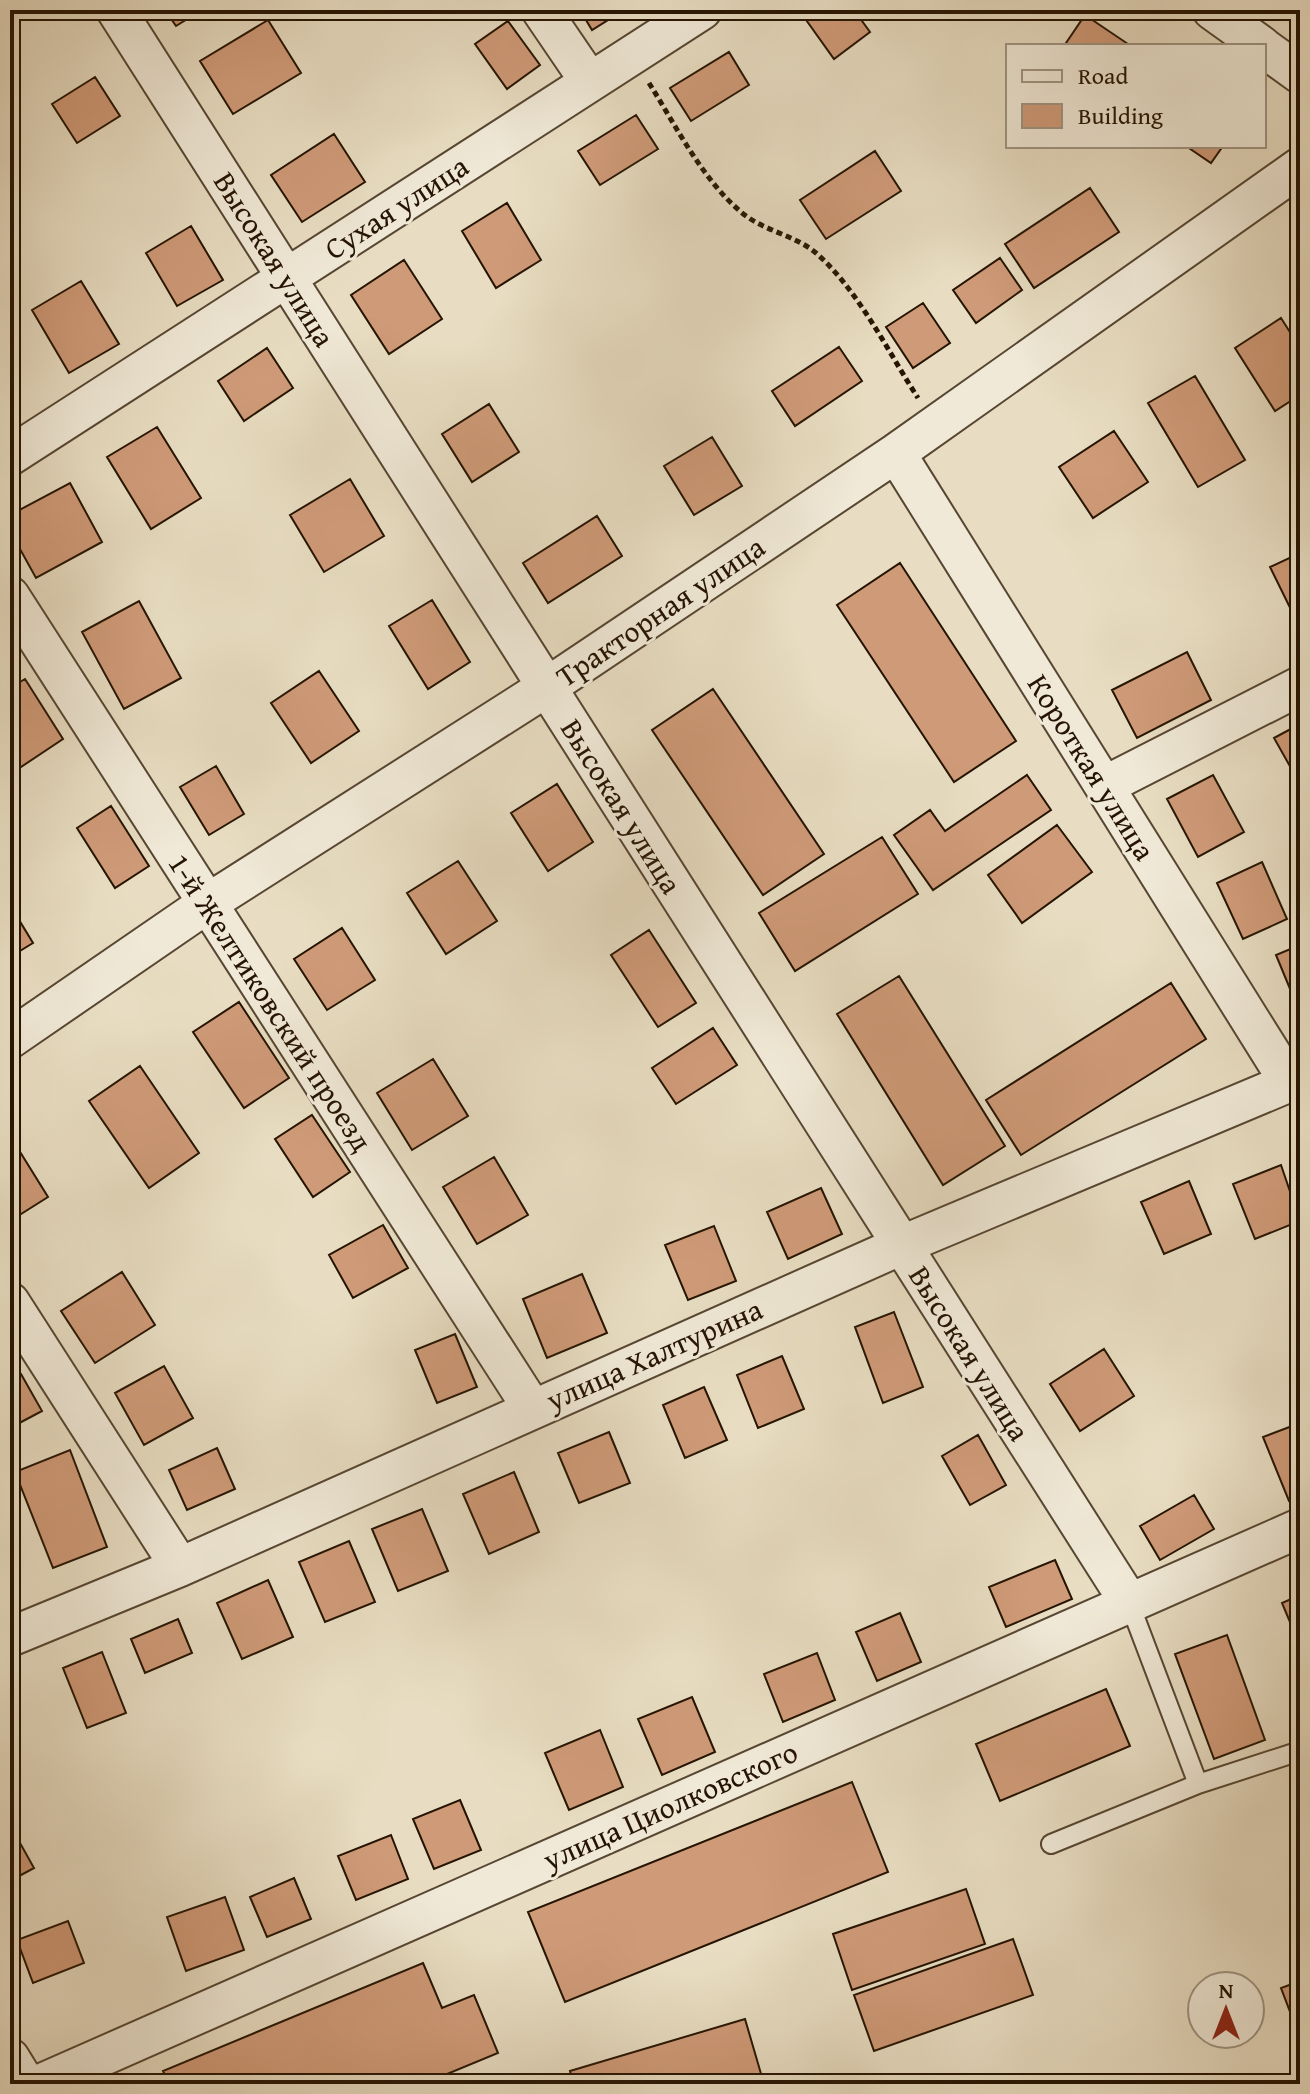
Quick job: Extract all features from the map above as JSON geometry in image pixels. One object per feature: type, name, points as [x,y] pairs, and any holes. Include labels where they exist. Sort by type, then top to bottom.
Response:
[{"type":"street","name":"Высокая улица","points":[[116,10],[1129,1602]]},
{"type":"street","points":[[541,10],[590,82]]},
{"type":"street","name":"Сухая улица","points":[[10,456],[702,10]]},
{"type":"street","points":[[1212,10],[1259,44]]},
{"type":"street","points":[[1266,49],[1300,74]]},
{"type":"street","name":"Тракторная улица","points":[[10,1039],[208,903],[547,687],[896,453],[1300,167]]},
{"type":"street","name":"Короткая улица","points":[[896,453],[1104,786],[1294,1080]]},
{"type":"street","name":"1-й Желтиковский проезд","points":[[10,596],[532,1408]]},
{"type":"street","points":[[1104,786],[1300,686]]},
{"type":"street","name":"улица Халтурина","points":[[10,1637],[180,1567],[902,1245],[1294,1080]]},
{"type":"street","points":[[10,1302],[180,1567]]},
{"type":"street","name":"улица Циолковского","points":[[40,2084],[1300,1528]]},
{"type":"street","points":[[10,2058],[26,2084]]},
{"type":"lane","points":[[1129,1602],[1198,1784]]},
{"type":"lane","points":[[1051,1844],[1198,1784],[1300,1751]]},
{"type":"path","points":[[631,56],[698,160],[739,210],[755,223],[814,251],[842,281],[935,425]]},
{"type":"building","points":[[165,10],[202,10],[176,26]]},
{"type":"building","points":[[580,10],[624,10],[592,30]]},
{"type":"building","points":[[799,10],[854,10],[870,32],[834,59]]},
{"type":"building","points":[[1085,15],[1128,44],[1065,44]]},
{"type":"building","points":[[268,20],[301,73],[233,114],[200,61]]},
{"type":"building","points":[[508,21],[540,65],[507,89],[475,44]]},
{"type":"building","points":[[729,52],[749,85],[691,121],[670,88]]},
{"type":"building","points":[[95,77],[120,116],[77,143],[52,104]]},
{"type":"building","points":[[636,115],[658,149],[600,185],[578,151]]},
{"type":"building","points":[[334,134],[365,182],[302,222],[271,175]]},
{"type":"building","points":[[1189,148],[1222,148],[1211,163]]},
{"type":"building","points":[[875,151],[901,191],[826,239],[800,200]]},
{"type":"building","points":[[1090,188],[1119,232],[1034,288],[1005,244]]},
{"type":"building","points":[[507,203],[541,260],[496,288],[462,231]]},
{"type":"building","points":[[191,226],[223,280],[177,306],[146,253]]},
{"type":"building","points":[[1000,258],[1022,290],[976,323],[953,290]]},
{"type":"building","points":[[404,260],[442,319],[389,354],[351,295]]},
{"type":"building","points":[[81,281],[119,344],[69,373],[32,310]]},
{"type":"building","points":[[923,303],[950,343],[913,368],[886,327]]},
{"type":"building","points":[[1281,318],[1300,348],[1300,395],[1275,411],[1235,348]]},
{"type":"building","points":[[839,347],[862,381],[795,426],[772,391]]},
{"type":"building","points":[[267,348],[293,388],[244,421],[218,381]]},
{"type":"building","points":[[1195,376],[1245,460],[1198,487],[1148,403]]},
{"type":"building","points":[[489,404],[519,452],[472,482],[442,434]]},
{"type":"building","points":[[157,427],[201,498],[151,529],[107,457]]},
{"type":"building","points":[[1114,431],[1148,482],[1093,518],[1059,467]]},
{"type":"building","points":[[712,437],[742,486],[694,515],[664,466]]},
{"type":"building","points":[[350,479],[384,536],[324,572],[290,515]]},
{"type":"building","points":[[70,483],[102,542],[36,578],[10,531],[10,515]]},
{"type":"building","points":[[597,516],[622,556],[548,603],[523,563]]},
{"type":"building","points":[[1300,553],[1300,628],[1270,567]]},
{"type":"building","points":[[900,563],[1016,741],[954,782],[837,605]]},
{"type":"building","points":[[432,600],[470,662],[428,689],[389,626]]},
{"type":"building","points":[[139,601],[181,678],[124,709],[82,632]]},
{"type":"building","points":[[1187,652],[1211,700],[1137,738],[1112,690]]},
{"type":"building","points":[[319,671],[359,731],[311,763],[271,703]]},
{"type":"building","points":[[25,679],[63,739],[12,773],[10,688]]},
{"type":"building","points":[[713,689],[824,854],[763,895],[652,730]]},
{"type":"building","points":[[1300,724],[1300,784],[1274,738]]},
{"type":"building","points":[[216,766],[244,814],[209,835],[180,787]]},
{"type":"building","points":[[1027,775],[1051,810],[933,890],[894,835],[930,810],[945,831]]},
{"type":"building","points":[[1213,775],[1244,832],[1198,857],[1167,799]]},
{"type":"building","points":[[557,784],[593,842],[548,871],[511,813]]},
{"type":"building","points":[[111,806],[149,866],[115,888],[77,828]]},
{"type":"building","points":[[1057,825],[1092,872],[1022,923],[988,875]]},
{"type":"building","points":[[882,837],[918,894],[795,971],[759,913]]},
{"type":"building","points":[[458,861],[497,921],[446,954],[407,893]]},
{"type":"building","points":[[1262,862],[1287,919],[1243,939],[1217,883]]},
{"type":"building","points":[[10,905],[33,943],[10,957]]},
{"type":"building","points":[[342,928],[375,980],[327,1010],[294,959]]},
{"type":"building","points":[[649,930],[696,1003],[658,1027],[611,955]]},
{"type":"building","points":[[1300,945],[1300,1013],[1276,955]]},
{"type":"building","points":[[899,976],[1005,1146],[943,1185],[837,1014]]},
{"type":"building","points":[[1171,983],[1206,1039],[1021,1155],[986,1100]]},
{"type":"building","points":[[239,1002],[289,1078],[244,1108],[193,1032]]},
{"type":"building","points":[[713,1028],[737,1065],[676,1104],[652,1068]]},
{"type":"building","points":[[433,1059],[468,1116],[412,1150],[377,1093]]},
{"type":"building","points":[[140,1066],[199,1153],[149,1188],[89,1101]]},
{"type":"building","points":[[312,1115],[350,1172],[313,1197],[275,1139]]},
{"type":"building","points":[[17,1147],[48,1197],[10,1221],[10,1151]]},
{"type":"building","points":[[494,1157],[528,1215],[477,1244],[443,1187]]},
{"type":"building","points":[[1281,1165],[1300,1221],[1255,1239],[1233,1184]]},
{"type":"building","points":[[1189,1181],[1211,1234],[1164,1254],[1141,1202]]},
{"type":"building","points":[[821,1188],[842,1234],[788,1259],[767,1212]]},
{"type":"building","points":[[383,1225],[408,1268],[353,1298],[329,1255]]},
{"type":"building","points":[[714,1226],[736,1281],[688,1300],[665,1245]]},
{"type":"building","points":[[122,1272],[155,1325],[95,1363],[61,1311]]},
{"type":"building","points":[[582,1274],[607,1333],[547,1358],[523,1299]]},
{"type":"building","points":[[894,1312],[923,1387],[883,1403],[855,1327]]},
{"type":"building","points":[[455,1334],[477,1387],[437,1403],[415,1350]]},
{"type":"building","points":[[1104,1349],[1134,1396],[1080,1431],[1050,1384]]},
{"type":"building","points":[[782,1356],[804,1409],[758,1428],[737,1375]]},
{"type":"building","points":[[164,1366],[193,1418],[144,1445],[115,1393]]},
{"type":"building","points":[[21,1374],[42,1411],[10,1428],[10,1380]]},
{"type":"building","points":[[704,1387],[727,1440],[685,1458],[663,1405]]},
{"type":"building","points":[[1300,1423],[1300,1497],[1289,1501],[1263,1437]]},
{"type":"building","points":[[609,1432],[630,1483],[579,1503],[558,1453]]},
{"type":"building","points":[[978,1435],[1006,1485],[970,1505],[942,1456]]},
{"type":"building","points":[[217,1448],[235,1489],[187,1510],[169,1470]]},
{"type":"building","points":[[70,1450],[107,1547],[53,1568],[15,1472]]},
{"type":"building","points":[[514,1472],[539,1532],[489,1554],[463,1494]]},
{"type":"building","points":[[1194,1495],[1214,1529],[1160,1560],[1140,1526]]},
{"type":"building","points":[[422,1509],[448,1571],[398,1591],[372,1529]]},
{"type":"building","points":[[349,1541],[375,1602],[325,1622],[299,1562]]},
{"type":"building","points":[[1055,1560],[1072,1599],[1006,1627],[989,1587]]},
{"type":"building","points":[[268,1580],[293,1637],[242,1659],[217,1603]]},
{"type":"building","points":[[1300,1595],[1300,1646],[1282,1603]]},
{"type":"building","points":[[900,1613],[921,1662],[877,1681],[856,1632]]},
{"type":"building","points":[[178,1619],[192,1653],[145,1673],[131,1639]]},
{"type":"building","points":[[1227,1635],[1265,1740],[1214,1759],[1175,1654]]},
{"type":"building","points":[[102,1652],[126,1713],[87,1728],[63,1668]]},
{"type":"building","points":[[817,1653],[835,1700],[783,1722],[764,1674]]},
{"type":"building","points":[[1106,1689],[1130,1746],[1000,1801],[976,1744]]},
{"type":"building","points":[[692,1697],[715,1752],[662,1775],[638,1719]]},
{"type":"building","points":[[600,1730],[623,1787],[569,1810],[545,1753]]},
{"type":"building","points":[[852,1782],[888,1872],[565,2002],[528,1912]]},
{"type":"building","points":[[460,1800],[481,1850],[434,1869],[413,1819]]},
{"type":"building","points":[[10,1825],[34,1868],[10,1881]]},
{"type":"building","points":[[391,1835],[408,1879],[356,1900],[338,1856]]},
{"type":"building","points":[[294,1878],[311,1919],[267,1937],[250,1897]]},
{"type":"building","points":[[966,1889],[985,1944],[852,1990],[833,1934]]},
{"type":"building","points":[[225,1897],[244,1950],[186,1971],[167,1917]]},
{"type":"building","points":[[68,1921],[84,1963],[33,1983],[17,1940]]},
{"type":"building","points":[[1013,1939],[1033,1995],[874,2051],[854,1995]]},
{"type":"building","points":[[423,1963],[442,2008],[474,1995],[498,2053],[423,2084],[169,2084],[163,2071]]},
{"type":"building","points":[[1300,1981],[1300,2038],[1281,1988]]},
{"type":"building","points":[[745,2019],[764,2084],[573,2084],[570,2071]]}]
